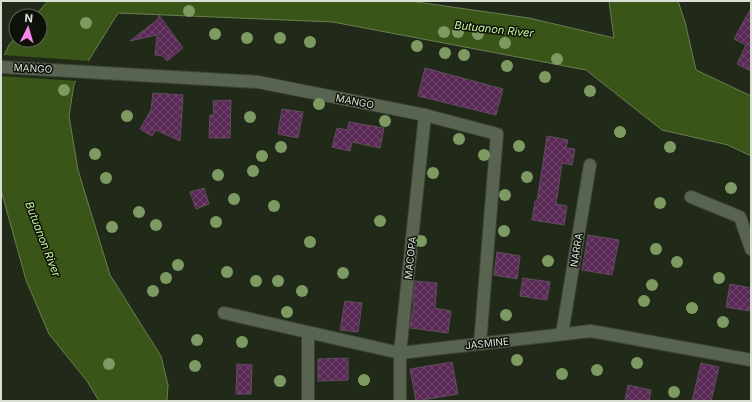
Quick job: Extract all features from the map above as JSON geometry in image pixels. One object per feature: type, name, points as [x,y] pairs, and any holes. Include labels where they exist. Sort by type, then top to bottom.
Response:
[{"type":"street","name":"MANGO","points":[[1,67],[258,82],[425,115],[497,134],[480,344]]},
{"type":"street","name":"MACOPA","points":[[400,401],[400,353],[425,115]]},
{"type":"street","name":"NARRA","points":[[562,334],[590,165]]},
{"type":"street","points":[[691,197],[740,217],[751,249]]},
{"type":"street","name":"JASMINE","points":[[224,313],[400,353],[591,331],[751,360]]},
{"type":"street","points":[[308,333],[308,401]]},
{"type":"water","name":"Butuanon River","points":[[48,1],[410,1],[529,18],[614,38],[609,1],[678,1],[685,22],[696,70],[751,96],[751,156],[728,145],[662,130],[586,70],[333,22],[118,13],[74,84],[69,116],[78,170],[110,275],[161,356],[168,385],[167,401],[99,401],[87,381],[49,334],[26,280],[1,190],[1,62],[8,47],[48,48],[48,8],[42,8]]},
{"type":"pier","points":[[2,55],[90,61],[78,81],[1,76]]},
{"type":"building","points":[[751,8],[751,71],[737,64],[746,45],[734,39]]},
{"type":"building","points":[[159,15],[183,48],[167,61],[163,56],[155,55],[157,35],[130,41],[158,19]]},
{"type":"building","points":[[425,68],[503,89],[496,115],[418,96]]},
{"type":"building","points":[[153,93],[183,95],[180,141],[156,130],[152,136],[140,129],[151,110]]},
{"type":"building","points":[[231,100],[230,138],[209,138],[210,115],[214,115],[213,101]]},
{"type":"building","points":[[282,109],[303,112],[298,138],[278,134]]},
{"type":"building","points":[[349,122],[384,128],[380,148],[352,142],[350,151],[332,147],[337,128],[347,130]]},
{"type":"building","points":[[547,136],[568,140],[566,148],[575,149],[572,165],[562,163],[556,204],[567,206],[564,225],[532,220],[535,201],[537,202]]},
{"type":"building","points":[[204,188],[209,204],[196,209],[190,192]]},
{"type":"building","points":[[588,235],[619,240],[612,275],[582,270]]},
{"type":"building","points":[[497,252],[520,256],[517,279],[494,275]]},
{"type":"building","points":[[523,278],[550,282],[547,300],[520,296]]},
{"type":"building","points":[[415,281],[437,283],[435,308],[451,311],[448,333],[410,328],[414,302]]},
{"type":"building","points":[[730,284],[751,288],[749,311],[726,307]]},
{"type":"building","points":[[345,301],[362,303],[358,332],[340,330]]},
{"type":"building","points":[[348,358],[348,380],[318,381],[318,359]]},
{"type":"building","points":[[452,362],[458,394],[416,401],[410,369]]},
{"type":"building","points":[[701,363],[719,367],[711,401],[692,401]]},
{"type":"building","points":[[237,364],[252,365],[251,394],[236,394]]},
{"type":"building","points":[[628,385],[651,390],[649,401],[625,401]]}]
